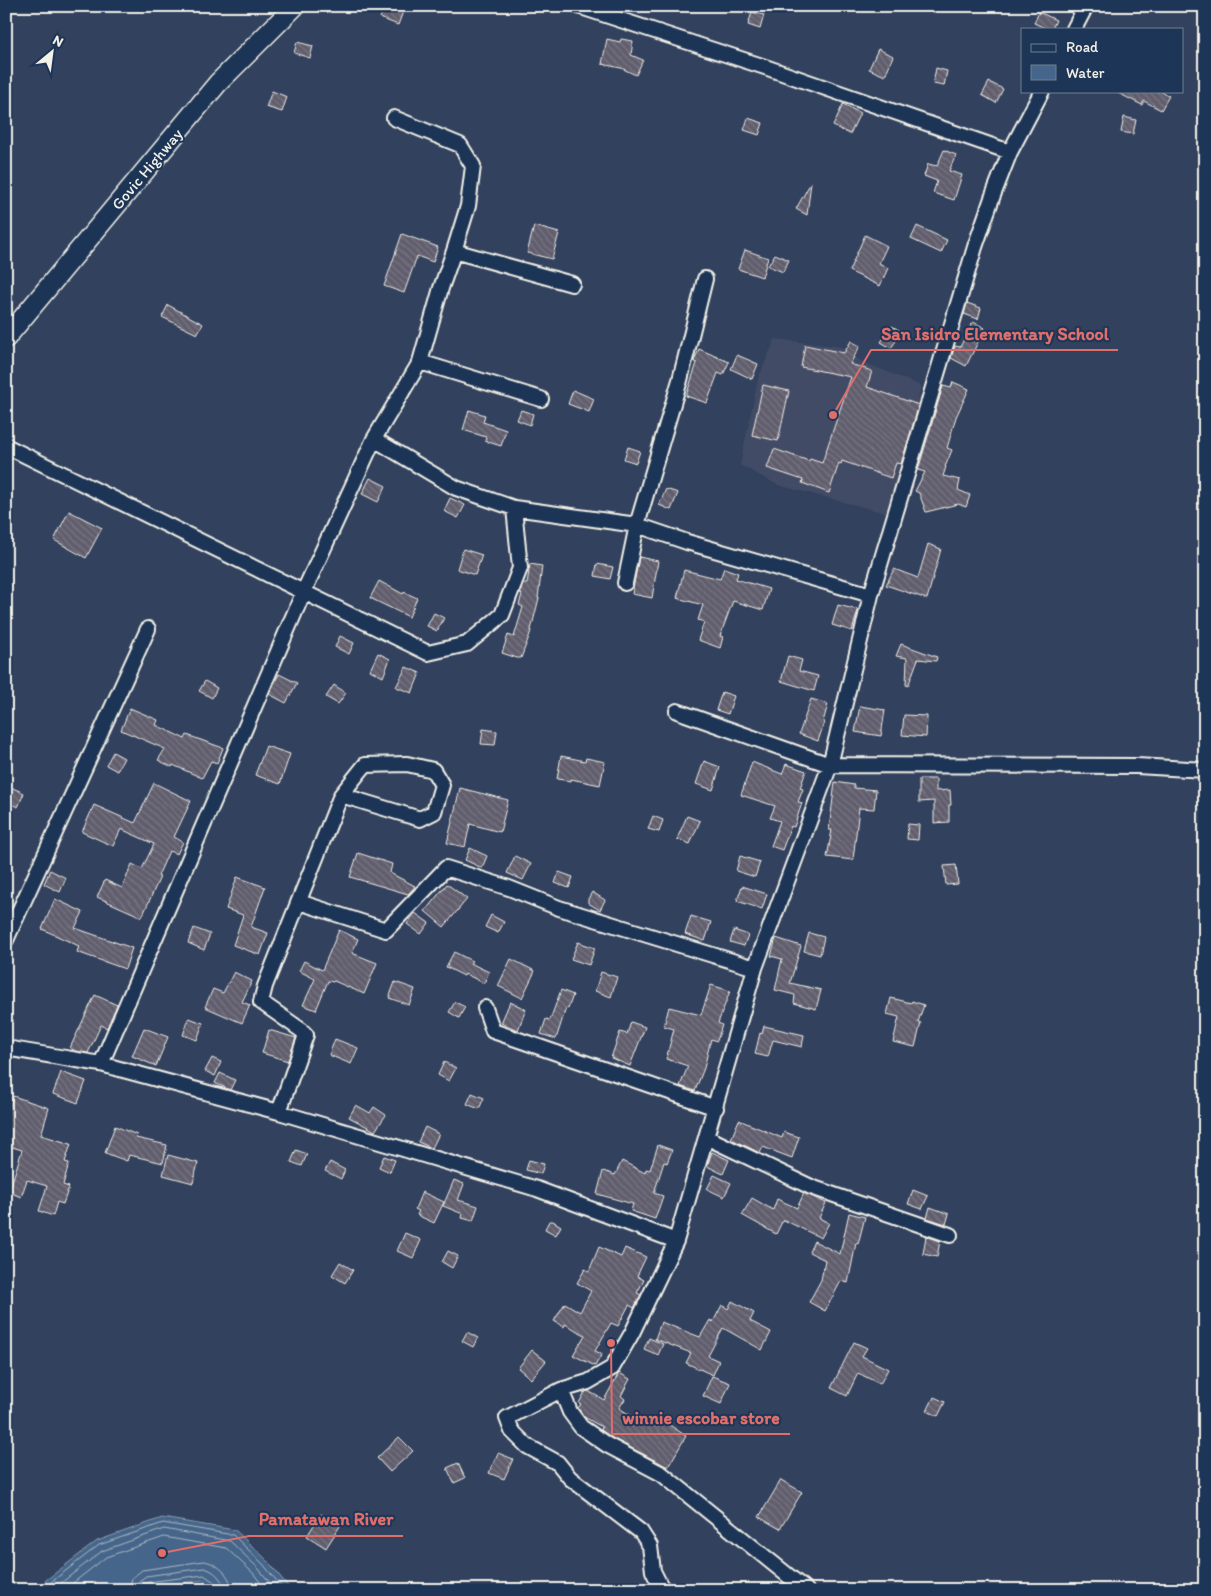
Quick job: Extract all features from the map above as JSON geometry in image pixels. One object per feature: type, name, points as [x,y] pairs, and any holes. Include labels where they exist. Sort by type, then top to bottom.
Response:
[{"type":"main road","name":"Govic Highway","points":[[6,338],[218,83],[295,6]]},
{"type":"street","points":[[578,6],[765,67],[1010,152]]},
{"type":"street","points":[[1075,28],[1086,6]]},
{"type":"street","points":[[665,1590],[661,1587],[653,1570],[650,1546],[641,1532],[570,1478],[558,1463],[527,1446],[512,1432],[507,1418],[561,1390],[588,1382],[612,1368],[632,1333],[676,1241],[755,968],[830,765],[870,595],[976,247],[1010,152],[1041,92]]},
{"type":"street","points":[[101,1064],[304,592],[374,439],[420,362],[441,288],[468,206],[473,166],[460,145],[394,118]]},
{"type":"street","points":[[454,251],[572,284]]},
{"type":"street","points":[[625,583],[638,525],[680,380],[705,279]]},
{"type":"street","points":[[420,362],[541,399]]},
{"type":"street","points":[[374,439],[456,488],[514,508],[638,525],[687,542],[870,595]]},
{"type":"street","points":[[6,446],[428,653],[467,644],[502,615],[520,568],[514,508]]},
{"type":"street","points":[[6,940],[148,630]]},
{"type":"street","points":[[677,711],[830,765],[1138,766],[1205,770]]},
{"type":"street","points":[[279,1112],[306,1035],[261,1002],[265,986],[299,902],[310,868],[340,795],[365,765],[407,764],[433,770],[442,785],[434,812],[420,819],[340,795]]},
{"type":"street","points":[[299,902],[386,930],[446,868],[509,888],[559,908],[755,968]]},
{"type":"street","points":[[485,1008],[493,1031],[716,1108]]},
{"type":"street","points":[[6,1048],[101,1064],[279,1112],[537,1188],[676,1241]]},
{"type":"street","points":[[706,1137],[811,1187],[950,1235]]},
{"type":"street","points":[[561,1390],[570,1412],[581,1427],[607,1445],[662,1474],[806,1590]]},
{"type":"shaded area","points":[[775,339],[842,347],[861,361],[921,386],[909,443],[886,513],[778,485],[740,465],[758,379]]},
{"type":"water","points":[[162,1518],[235,1530],[267,1560],[291,1590],[215,1590],[204,1580],[149,1587],[145,1590],[33,1590],[97,1541]]},
{"type":"building","points":[[385,6],[405,6],[398,25],[380,18]]},
{"type":"building","points":[[752,12],[764,15],[760,29],[748,25]]},
{"type":"building","points":[[1039,12],[1056,20],[1052,28],[1045,28],[1034,23]]},
{"type":"building","points":[[607,39],[620,42],[621,39],[633,41],[631,55],[643,60],[636,75],[621,68],[602,64]]},
{"type":"building","points":[[297,42],[313,46],[310,58],[294,53]]},
{"type":"building","points":[[878,49],[893,56],[885,76],[869,69]]},
{"type":"building","points":[[936,68],[947,71],[944,86],[933,84]]},
{"type":"building","points":[[989,82],[1003,89],[996,103],[982,95]]},
{"type":"building","points":[[272,91],[287,97],[282,112],[266,107]]},
{"type":"building","points":[[1116,92],[1162,92],[1169,96],[1161,110],[1144,101],[1142,105]]},
{"type":"building","points":[[843,104],[860,113],[850,134],[833,126]]},
{"type":"building","points":[[1124,117],[1136,120],[1133,134],[1121,132]]},
{"type":"building","points":[[748,118],[763,123],[759,135],[744,130]]},
{"type":"building","points":[[944,150],[956,155],[949,171],[962,175],[954,200],[933,193],[937,181],[924,176],[928,164],[937,166]]},
{"type":"building","points":[[811,182],[807,215],[796,209]]},
{"type":"building","points":[[534,226],[559,233],[552,259],[527,253]]},
{"type":"building","points":[[917,226],[947,240],[941,253],[911,239]]},
{"type":"building","points":[[402,234],[438,247],[433,262],[417,256],[404,293],[384,286]]},
{"type":"building","points":[[865,235],[887,246],[879,263],[888,268],[880,286],[849,271]]},
{"type":"building","points":[[745,250],[768,258],[762,277],[738,269]]},
{"type":"building","points":[[775,254],[789,260],[783,272],[768,266]]},
{"type":"building","points":[[967,303],[981,308],[978,319],[964,314]]},
{"type":"building","points":[[168,305],[203,324],[197,334],[162,317]]},
{"type":"building","points":[[973,322],[985,328],[966,366],[951,358],[955,346],[960,347]]},
{"type":"building","points":[[892,326],[902,332],[891,348],[881,342]]},
{"type":"building","points":[[851,341],[860,346],[850,364],[872,371],[867,387],[919,405],[901,464],[896,463],[891,478],[842,461],[841,464],[839,463],[829,493],[802,483],[803,480],[767,468],[774,449],[809,461],[810,459],[822,463],[851,377],[801,367],[805,345],[844,353]]},
{"type":"building","points":[[699,349],[729,362],[723,375],[718,373],[707,403],[686,396],[697,363],[694,361]]},
{"type":"building","points":[[737,355],[758,364],[752,379],[731,369]]},
{"type":"building","points":[[953,382],[969,389],[956,417],[947,448],[952,450],[943,476],[960,480],[958,490],[970,495],[966,507],[958,504],[926,512],[919,493],[915,491],[925,472],[918,470],[943,386],[951,388]]},
{"type":"building","points":[[763,385],[789,391],[778,441],[752,435]]},
{"type":"building","points":[[573,390],[594,399],[589,412],[568,404]]},
{"type":"building","points":[[469,410],[485,415],[483,422],[506,430],[501,446],[485,441],[486,437],[463,430]]},
{"type":"building","points":[[521,410],[533,414],[530,425],[517,420]]},
{"type":"building","points":[[628,447],[640,451],[636,463],[624,459]]},
{"type":"building","points":[[370,478],[386,486],[378,502],[362,494]]},
{"type":"building","points":[[666,489],[678,493],[671,510],[659,505]]},
{"type":"building","points":[[450,498],[465,505],[458,518],[444,511]]},
{"type":"building","points":[[69,511],[102,528],[86,558],[54,540]]},
{"type":"building","points":[[928,544],[941,549],[927,599],[886,585],[894,569],[918,578]]},
{"type":"building","points":[[463,549],[482,555],[475,575],[457,569]]},
{"type":"building","points":[[639,557],[658,561],[652,598],[632,594]]},
{"type":"building","points":[[530,564],[542,566],[539,598],[530,634],[521,658],[517,658],[502,653],[508,635],[514,637],[523,607],[519,605],[522,594],[520,593],[523,584],[527,584]]},
{"type":"building","points":[[597,564],[613,567],[610,579],[595,576]]},
{"type":"building","points":[[724,568],[738,573],[736,579],[769,589],[763,610],[733,601],[720,636],[723,637],[720,648],[698,640],[704,622],[698,620],[703,605],[677,598],[684,570],[720,579]]},
{"type":"building","points":[[379,581],[403,594],[404,592],[417,598],[409,617],[370,598]]},
{"type":"building","points":[[838,605],[858,610],[852,631],[832,625]]},
{"type":"building","points":[[434,613],[444,618],[437,631],[427,626]]},
{"type":"building","points":[[340,636],[354,643],[349,654],[335,647]]},
{"type":"building","points":[[901,644],[937,657],[936,661],[918,659],[908,686],[906,685],[907,658],[896,656]]},
{"type":"building","points":[[378,653],[390,659],[383,677],[370,670]]},
{"type":"building","points":[[788,656],[802,660],[799,671],[818,676],[814,691],[781,681]]},
{"type":"building","points":[[406,667],[420,673],[412,693],[396,687]]},
{"type":"building","points":[[279,674],[297,683],[286,703],[269,694]]},
{"type":"building","points":[[205,681],[217,688],[212,698],[199,691]]},
{"type":"building","points":[[334,685],[346,693],[338,704],[326,697]]},
{"type":"building","points":[[722,692],[734,696],[728,714],[716,710]]},
{"type":"building","points":[[811,699],[828,704],[818,741],[799,734]]},
{"type":"building","points":[[860,706],[885,710],[881,736],[855,732]]},
{"type":"building","points":[[130,708],[158,720],[156,725],[185,739],[187,735],[223,748],[217,763],[211,761],[202,778],[158,760],[165,749],[121,730]]},
{"type":"building","points":[[904,715],[927,716],[926,737],[902,735]]},
{"type":"building","points":[[483,729],[497,731],[495,745],[481,744]]},
{"type":"building","points":[[266,746],[290,754],[280,784],[255,775]]},
{"type":"building","points":[[113,752],[124,758],[117,771],[106,765]]},
{"type":"building","points":[[561,756],[585,761],[586,758],[605,762],[600,785],[571,779],[571,781],[557,779]]},
{"type":"building","points":[[704,761],[720,767],[713,790],[696,784]]},
{"type":"building","points":[[752,762],[782,774],[786,764],[806,771],[800,788],[803,789],[798,802],[802,803],[794,827],[791,826],[782,850],[771,846],[780,821],[770,818],[775,806],[741,795]]},
{"type":"building","points":[[919,779],[936,779],[936,791],[950,790],[949,822],[934,823],[934,801],[919,802]]},
{"type":"building","points":[[835,782],[854,785],[854,788],[876,790],[874,809],[859,808],[853,860],[827,857],[832,830],[829,830]]},
{"type":"building","points":[[154,783],[191,801],[174,837],[183,842],[177,854],[169,851],[158,876],[160,877],[142,917],[97,897],[105,880],[122,888],[132,864],[142,869],[154,844],[121,829],[113,846],[82,832],[94,805],[135,823]]},
{"type":"building","points":[[6,785],[24,793],[18,807],[6,802]]},
{"type":"building","points":[[460,788],[508,800],[500,832],[470,824],[465,847],[447,843]]},
{"type":"building","points":[[653,816],[663,820],[659,832],[648,829]]},
{"type":"building","points":[[687,816],[700,821],[690,844],[677,839]]},
{"type":"building","points":[[908,824],[919,825],[918,840],[907,839]]},
{"type":"building","points":[[470,848],[487,856],[482,868],[465,860]]},
{"type":"building","points":[[358,853],[392,864],[390,873],[415,886],[408,894],[350,877]]},
{"type":"building","points":[[515,856],[531,864],[523,880],[507,873]]},
{"type":"building","points":[[740,856],[760,862],[755,877],[736,871]]},
{"type":"building","points":[[956,865],[958,884],[946,885],[944,866]]},
{"type":"building","points":[[50,870],[66,878],[60,892],[44,884]]},
{"type":"building","points":[[559,872],[573,877],[569,888],[555,883]]},
{"type":"building","points":[[237,877],[265,887],[251,927],[268,933],[260,955],[233,945],[243,915],[226,909]]},
{"type":"building","points":[[447,884],[467,899],[444,927],[425,911]]},
{"type":"building","points":[[742,886],[767,894],[762,909],[737,901]]},
{"type":"building","points":[[592,892],[605,900],[600,910],[588,903]]},
{"type":"building","points":[[55,899],[83,912],[75,928],[132,948],[125,969],[77,952],[79,946],[42,929]]},
{"type":"building","points":[[415,913],[429,923],[421,934],[407,924]]},
{"type":"building","points":[[491,915],[504,922],[498,933],[485,927]]},
{"type":"building","points":[[691,916],[711,922],[705,941],[685,934]]},
{"type":"building","points":[[194,928],[210,934],[204,950],[188,943]]},
{"type":"building","points":[[339,930],[358,939],[352,953],[377,963],[364,994],[334,981],[328,981],[316,1010],[303,1005],[315,979],[299,971],[304,961],[322,970]]},
{"type":"building","points":[[734,930],[748,935],[744,946],[730,942]]},
{"type":"building","points":[[809,933],[824,937],[820,955],[804,951]]},
{"type":"building","points":[[776,938],[801,946],[790,983],[821,990],[816,1009],[794,1003],[795,995],[775,990],[782,959],[771,956]]},
{"type":"building","points":[[578,942],[595,948],[589,965],[571,959]]},
{"type":"building","points":[[454,952],[472,961],[470,963],[489,972],[484,983],[446,967]]},
{"type":"building","points":[[511,959],[535,971],[522,998],[498,986]]},
{"type":"building","points":[[234,972],[252,981],[242,1002],[250,1005],[242,1023],[205,1007],[213,989],[223,993]]},
{"type":"building","points":[[601,972],[617,977],[611,997],[595,991]]},
{"type":"building","points":[[395,982],[415,989],[409,1005],[389,998]]},
{"type":"building","points":[[711,985],[730,991],[718,1023],[722,1025],[717,1041],[711,1039],[704,1068],[695,1091],[680,1086],[688,1066],[666,1059],[674,1029],[664,1026],[669,1007],[701,1015]]},
{"type":"building","points":[[561,990],[573,995],[568,1009],[566,1008],[556,1039],[541,1034],[546,1019],[550,1020]]},
{"type":"building","points":[[95,995],[117,1005],[107,1028],[101,1025],[88,1053],[75,1051],[70,1048]]},
{"type":"building","points":[[891,998],[924,1005],[918,1022],[921,1023],[915,1047],[893,1042],[899,1017],[887,1014]]},
{"type":"building","points":[[455,1002],[465,1007],[459,1018],[449,1012]]},
{"type":"building","points":[[510,1002],[526,1009],[518,1030],[501,1023]]},
{"type":"building","points":[[189,1018],[203,1023],[197,1040],[183,1035]]},
{"type":"building","points":[[631,1022],[645,1027],[630,1066],[611,1058],[620,1032],[627,1034]]},
{"type":"building","points":[[764,1026],[804,1035],[802,1047],[773,1040],[768,1057],[755,1054],[760,1033],[762,1034]]},
{"type":"building","points":[[144,1028],[168,1037],[156,1066],[132,1056]]},
{"type":"building","points":[[269,1030],[296,1038],[288,1061],[262,1053]]},
{"type":"building","points":[[335,1039],[358,1048],[351,1064],[329,1055]]},
{"type":"building","points":[[212,1058],[221,1062],[215,1076],[205,1071]]},
{"type":"building","points":[[444,1062],[456,1068],[449,1081],[438,1075]]},
{"type":"building","points":[[61,1072],[86,1081],[78,1103],[53,1094]]},
{"type":"building","points":[[220,1073],[235,1080],[230,1090],[215,1083]]},
{"type":"building","points":[[472,1093],[484,1098],[479,1109],[467,1104]]},
{"type":"building","points":[[13,1096],[49,1108],[41,1135],[71,1144],[65,1162],[69,1163],[63,1185],[69,1187],[63,1204],[57,1202],[53,1216],[39,1211],[47,1186],[27,1180],[21,1197],[9,1192],[22,1150],[6,1145],[6,1118]]},
{"type":"building","points":[[356,1105],[370,1113],[374,1107],[386,1115],[375,1131],[349,1117]]},
{"type":"building","points":[[739,1120],[782,1138],[784,1132],[799,1137],[792,1158],[763,1147],[760,1153],[731,1139]]},
{"type":"building","points":[[115,1126],[137,1135],[136,1138],[167,1145],[163,1163],[129,1155],[127,1161],[105,1153]]},
{"type":"building","points":[[425,1127],[439,1134],[432,1148],[418,1142]]},
{"type":"building","points":[[658,1145],[672,1150],[667,1163],[664,1162],[654,1193],[663,1196],[655,1219],[631,1211],[633,1204],[597,1194],[603,1171],[615,1175],[622,1161],[645,1173],[646,1169],[650,1170]]},
{"type":"building","points":[[296,1150],[307,1154],[302,1166],[291,1162]]},
{"type":"building","points":[[712,1152],[729,1160],[723,1174],[707,1166]]},
{"type":"building","points":[[168,1155],[198,1163],[193,1183],[163,1175]]},
{"type":"building","points":[[384,1156],[395,1160],[390,1172],[379,1167]]},
{"type":"building","points":[[529,1160],[544,1164],[541,1174],[526,1170]]},
{"type":"building","points":[[330,1162],[345,1170],[341,1179],[325,1171]]},
{"type":"building","points":[[714,1175],[731,1183],[724,1197],[707,1189]]},
{"type":"building","points":[[454,1180],[464,1184],[458,1200],[478,1206],[473,1221],[462,1218],[463,1214],[443,1206]]},
{"type":"building","points":[[913,1190],[928,1196],[922,1209],[908,1204]]},
{"type":"building","points":[[422,1192],[444,1202],[434,1223],[417,1215],[419,1211],[415,1209]]},
{"type":"building","points":[[804,1193],[826,1203],[819,1218],[829,1223],[821,1238],[784,1220],[776,1234],[742,1215],[752,1198],[773,1210],[777,1199],[797,1208]]},
{"type":"building","points":[[930,1207],[949,1214],[946,1224],[927,1218]]},
{"type":"building","points":[[849,1213],[865,1217],[858,1244],[856,1243],[848,1283],[841,1281],[825,1311],[809,1302],[821,1280],[825,1260],[809,1252],[814,1241],[840,1254]]},
{"type":"building","points":[[549,1221],[553,1221],[561,1226],[556,1235],[545,1229]]},
{"type":"building","points":[[405,1233],[421,1240],[413,1258],[397,1251]]},
{"type":"building","points":[[926,1236],[940,1241],[937,1257],[923,1254]]},
{"type":"building","points":[[599,1247],[621,1257],[625,1248],[646,1257],[637,1276],[644,1280],[637,1293],[641,1295],[634,1308],[629,1305],[618,1326],[611,1323],[595,1351],[602,1354],[595,1366],[573,1355],[585,1335],[565,1324],[564,1327],[554,1321],[565,1303],[580,1312],[591,1291],[577,1283],[585,1269],[589,1271]]},
{"type":"building","points":[[448,1251],[458,1256],[452,1268],[442,1262]]},
{"type":"building","points":[[340,1262],[353,1270],[345,1283],[332,1275]]},
{"type":"building","points":[[732,1301],[754,1313],[750,1321],[771,1332],[762,1350],[723,1328],[708,1356],[719,1361],[713,1375],[686,1363],[691,1353],[655,1339],[661,1322],[700,1337],[710,1320],[713,1322],[722,1305],[728,1309]]},
{"type":"building","points":[[467,1332],[478,1338],[473,1347],[462,1341]]},
{"type":"building","points":[[649,1338],[663,1344],[658,1355],[644,1349]]},
{"type":"building","points":[[854,1342],[867,1348],[862,1356],[888,1369],[880,1384],[858,1373],[847,1396],[831,1388]]},
{"type":"building","points":[[532,1350],[546,1361],[531,1379],[518,1368]]},
{"type":"building","points":[[619,1373],[630,1379],[621,1396],[625,1399],[619,1408],[641,1422],[643,1418],[659,1427],[662,1420],[686,1436],[668,1467],[612,1438],[601,1430],[602,1427],[584,1417],[578,1408],[585,1392],[588,1391],[604,1400]]},
{"type":"building","points":[[712,1376],[730,1383],[721,1404],[703,1396]]},
{"type":"building","points":[[934,1397],[945,1402],[938,1416],[927,1411]]},
{"type":"building","points":[[399,1437],[413,1451],[390,1472],[377,1458]]},
{"type":"building","points":[[498,1453],[513,1459],[504,1479],[489,1473]]},
{"type":"building","points":[[458,1463],[465,1478],[454,1483],[447,1468]]},
{"type":"building","points":[[781,1480],[802,1492],[780,1529],[759,1517]]},
{"type":"building","points":[[321,1514],[340,1526],[326,1548],[307,1536]]},
{"type":"place","name":"San Isidro Elementary School","points":[[833,415]]},
{"type":"place","name":"winnie escobar store","points":[[611,1343]]},
{"type":"place","name":"Pamatawan River","points":[[162,1553]]}]
